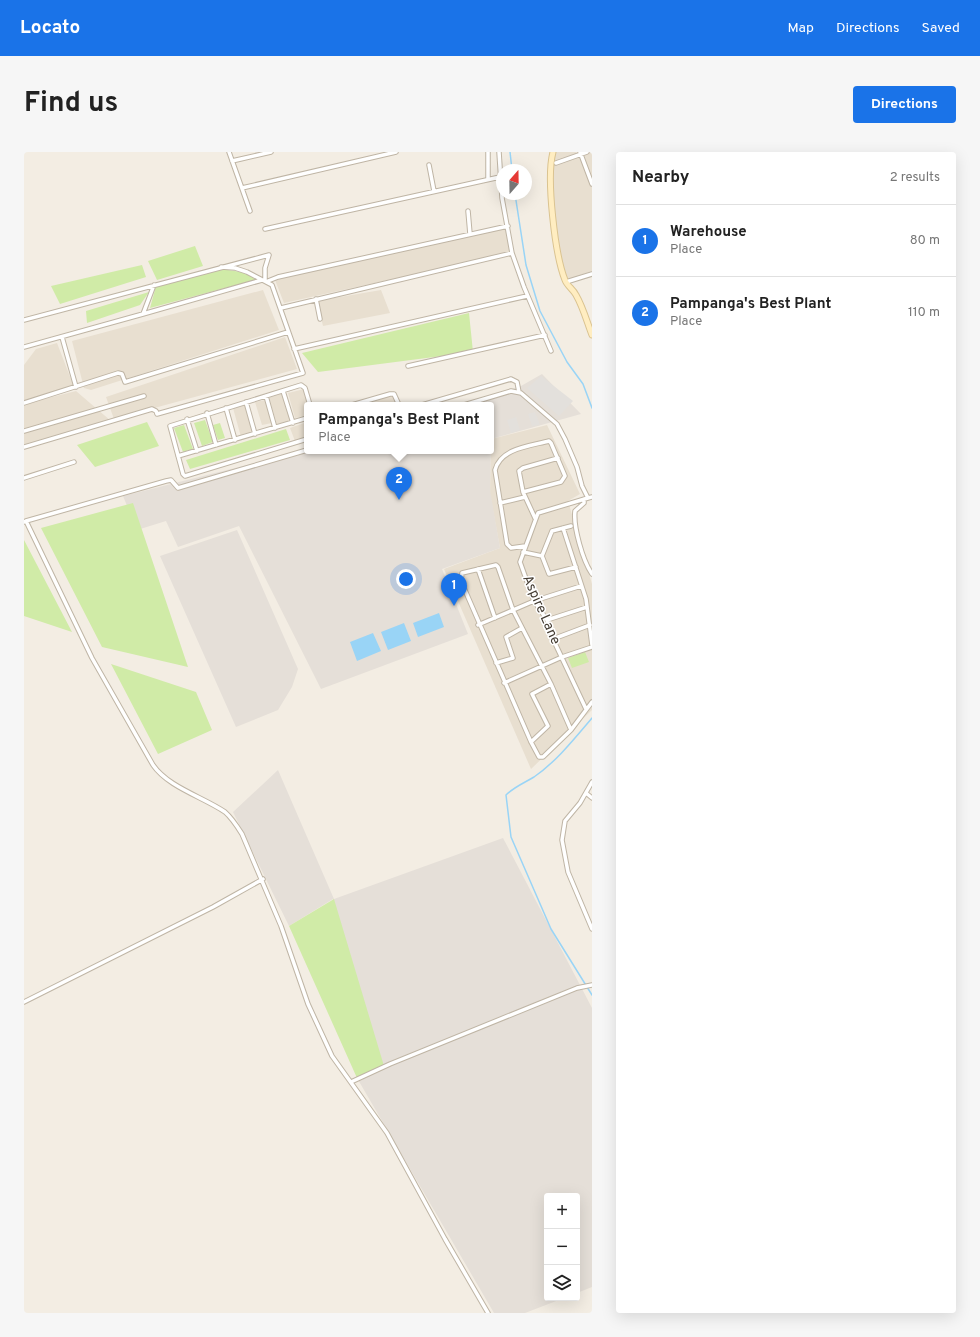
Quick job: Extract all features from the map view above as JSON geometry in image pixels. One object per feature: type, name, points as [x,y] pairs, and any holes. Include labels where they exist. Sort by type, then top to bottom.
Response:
[{"type":"street","points":[[230,152],[250,212]]},
{"type":"street","points":[[232,161],[271,152]]},
{"type":"street","points":[[242,188],[396,152]]},
{"type":"street","points":[[488,152],[488,179]]},
{"type":"street","points":[[499,152],[499,164]]},
{"type":"street","points":[[552,152],[549,170],[558,254],[566,282],[576,294],[592,335]]},
{"type":"street","points":[[556,163],[587,152]]},
{"type":"street","points":[[581,153],[592,184]]},
{"type":"street","points":[[429,165],[434,191]]},
{"type":"street","points":[[265,229],[496,178]]},
{"type":"street","points":[[504,200],[512,253],[527,296],[551,351]]},
{"type":"street","points":[[468,211],[470,234]]},
{"type":"street","points":[[24,347],[265,281],[508,226]]},
{"type":"street","points":[[280,308],[316,298],[512,253]]},
{"type":"street","points":[[24,320],[268,255],[265,268],[265,281]]},
{"type":"street","points":[[24,447],[152,409],[156,411],[157,414],[303,373],[272,285],[248,272],[235,268],[221,267]]},
{"type":"street","points":[[566,282],[592,274]]},
{"type":"street","points":[[143,314],[154,285]]},
{"type":"street","points":[[294,349],[527,296]]},
{"type":"street","points":[[316,298],[320,319]]},
{"type":"street","points":[[24,403],[118,373],[122,374],[125,382],[288,332]]},
{"type":"street","points":[[408,366],[545,335]]},
{"type":"street","points":[[62,337],[76,387]]},
{"type":"street","points":[[432,402],[510,379],[517,382],[519,392],[557,424],[577,467],[582,486],[588,498]]},
{"type":"street","points":[[304,440],[188,476],[183,474],[170,426],[187,419],[301,385],[305,388],[309,402]]},
{"type":"street","points":[[283,391],[293,423]]},
{"type":"street","points":[[475,402],[511,392],[519,392]]},
{"type":"street","points":[[362,402],[390,394],[394,394],[398,402]]},
{"type":"street","points":[[24,431],[144,396]]},
{"type":"street","points":[[266,396],[275,428]]},
{"type":"street","points":[[246,402],[255,434]]},
{"type":"street","points":[[226,408],[235,440]]},
{"type":"street","points":[[207,413],[216,445]]},
{"type":"street","points":[[187,419],[197,451]]},
{"type":"street","points":[[178,456],[304,419]]},
{"type":"street","points":[[523,492],[564,480],[565,476],[549,441],[511,451],[497,462],[496,470],[500,503],[507,544],[511,548],[525,546]]},
{"type":"street","points":[[304,451],[178,488],[171,480],[166,481],[25,522],[92,658],[152,765],[163,776],[226,813],[242,834],[263,879],[308,1004],[332,1056],[387,1133],[407,1167],[441,1233],[488,1313]]},
{"type":"street","points":[[558,458],[523,468],[519,471],[525,498],[535,518],[542,511],[576,503],[588,498]]},
{"type":"street","points":[[24,478],[74,462]]},
{"type":"street","points":[[500,503],[525,498]]},
{"type":"street","points":[[588,498],[574,511],[574,517],[580,544],[592,574]]},
{"type":"street","name":"Aspire Lane","points":[[535,518],[520,562],[534,601],[547,620],[553,639],[586,709]]},
{"type":"street","points":[[571,526],[552,531],[542,556],[549,574],[576,567]]},
{"type":"street","points":[[504,683],[562,657],[592,646],[587,606],[563,528]]},
{"type":"street","points":[[523,552],[542,556]]},
{"type":"street","points":[[571,730],[552,684],[513,610],[498,567],[496,565],[462,574],[460,578],[478,625],[531,742],[540,757],[543,757],[571,730],[592,702]]},
{"type":"street","points":[[478,569],[494,618]]},
{"type":"street","points":[[478,625],[534,601],[582,586]]},
{"type":"street","points":[[547,620],[587,606]]},
{"type":"street","points":[[553,639],[590,625]]},
{"type":"street","points":[[496,664],[513,658],[506,637],[522,628]]},
{"type":"street","points":[[531,742],[548,726],[532,694],[552,684]]},
{"type":"street","points":[[592,782],[586,793],[565,821],[562,840],[568,872],[592,929]]},
{"type":"street","points":[[586,793],[592,798]]},
{"type":"street","points":[[24,1002],[212,907],[263,879]]},
{"type":"street","points":[[352,1082],[390,1064],[577,988],[591,985]]},
{"type":"shaded area","points":[[554,152],[592,152],[592,271],[566,280],[559,256],[551,170]]},
{"type":"shaded area","points":[[507,228],[510,253],[284,303],[275,280]]},
{"type":"shaded area","points":[[263,290],[279,330],[91,390],[84,388],[72,341]]},
{"type":"shaded area","points":[[381,290],[390,313],[323,326],[317,301]]},
{"type":"shaded area","points":[[285,337],[297,369],[114,419],[106,397]]},
{"type":"shaded area","points":[[57,343],[74,387],[24,401],[24,365],[36,349]]},
{"type":"shaded area","points":[[542,374],[581,414],[494,438],[494,402],[470,402],[521,386]]},
{"type":"shaded area","points":[[541,376],[573,401],[559,416],[527,388]]},
{"type":"shaded area","points":[[304,389],[308,402],[304,402],[304,416],[295,418],[288,393]]},
{"type":"shaded area","points":[[76,391],[111,421],[24,446],[24,404]]},
{"type":"shaded area","points":[[283,393],[291,421],[277,425],[269,397]]},
{"type":"shaded area","points":[[394,395],[396,402],[368,402]]},
{"type":"shaded area","points":[[266,400],[272,423],[262,425],[255,402]]},
{"type":"shaded area","points":[[246,405],[253,434],[241,437],[233,408]]},
{"type":"shaded area","points":[[535,412],[540,425],[532,426],[528,414]]},
{"type":"shaded area","points":[[516,417],[520,430],[511,433],[507,420]]},
{"type":"shaded area","points":[[304,423],[304,438],[295,441],[290,428]]},
{"type":"shaded area","points":[[547,425],[580,494],[568,501],[592,584],[592,710],[531,769],[444,569],[500,548],[490,494],[491,454],[494,454],[494,438]]},
{"type":"shaded area","points":[[304,451],[304,454],[491,454],[490,490],[500,548],[442,569],[468,634],[321,689],[239,526],[178,547],[166,521],[137,530],[123,496]]},
{"type":"shaded area","points":[[237,530],[298,669],[292,687],[278,710],[236,727],[160,556]]},
{"type":"shaded area","points":[[278,770],[334,899],[503,838],[592,1008],[592,1287],[580,1292],[580,1193],[544,1193],[544,1301],[556,1301],[525,1313],[494,1313],[357,1078],[333,899],[289,926],[233,812]]},
{"type":"green space","points":[[195,246],[203,266],[157,280],[148,261]]},
{"type":"green space","points":[[142,265],[146,277],[60,304],[51,286]]},
{"type":"green space","points":[[222,269],[247,273],[259,279],[150,308],[156,286]]},
{"type":"green space","points":[[149,292],[140,305],[87,323],[86,311]]},
{"type":"green space","points":[[469,313],[473,352],[318,372],[302,353]]},
{"type":"green space","points":[[205,420],[213,442],[202,446],[194,423]]},
{"type":"green space","points":[[147,422],[159,446],[95,467],[77,445]]},
{"type":"green space","points":[[220,423],[225,438],[218,440],[213,425]]},
{"type":"green space","points":[[184,425],[193,449],[183,452],[174,428]]},
{"type":"green space","points":[[286,429],[290,440],[190,469],[186,460]]},
{"type":"green space","points":[[133,503],[188,667],[102,647],[41,528]]},
{"type":"green space","points":[[24,540],[72,632],[24,616]]},
{"type":"green space","points":[[585,652],[589,662],[572,668],[568,658]]},
{"type":"green space","points":[[111,664],[196,692],[212,730],[158,754]]},
{"type":"green space","points":[[334,899],[384,1066],[357,1078],[289,926]]},
{"type":"water","points":[[439,613],[444,627],[418,637],[413,623]]},
{"type":"water","points":[[404,623],[411,641],[388,650],[381,632]]},
{"type":"water","points":[[373,633],[381,651],[357,661],[350,642]]},
{"type":"waterway","points":[[510,152],[511,164]]},
{"type":"waterway","points":[[516,200],[526,265],[540,311],[567,362],[583,384],[592,408]]},
{"type":"waterway","points":[[592,718],[550,764],[534,777],[516,787],[506,795],[511,837],[551,929],[592,995]]},
{"type":"place","name":"Pampanga's Best Plant","points":[[399,500]]},
{"type":"place","name":"Warehouse","points":[[454,606]]}]
